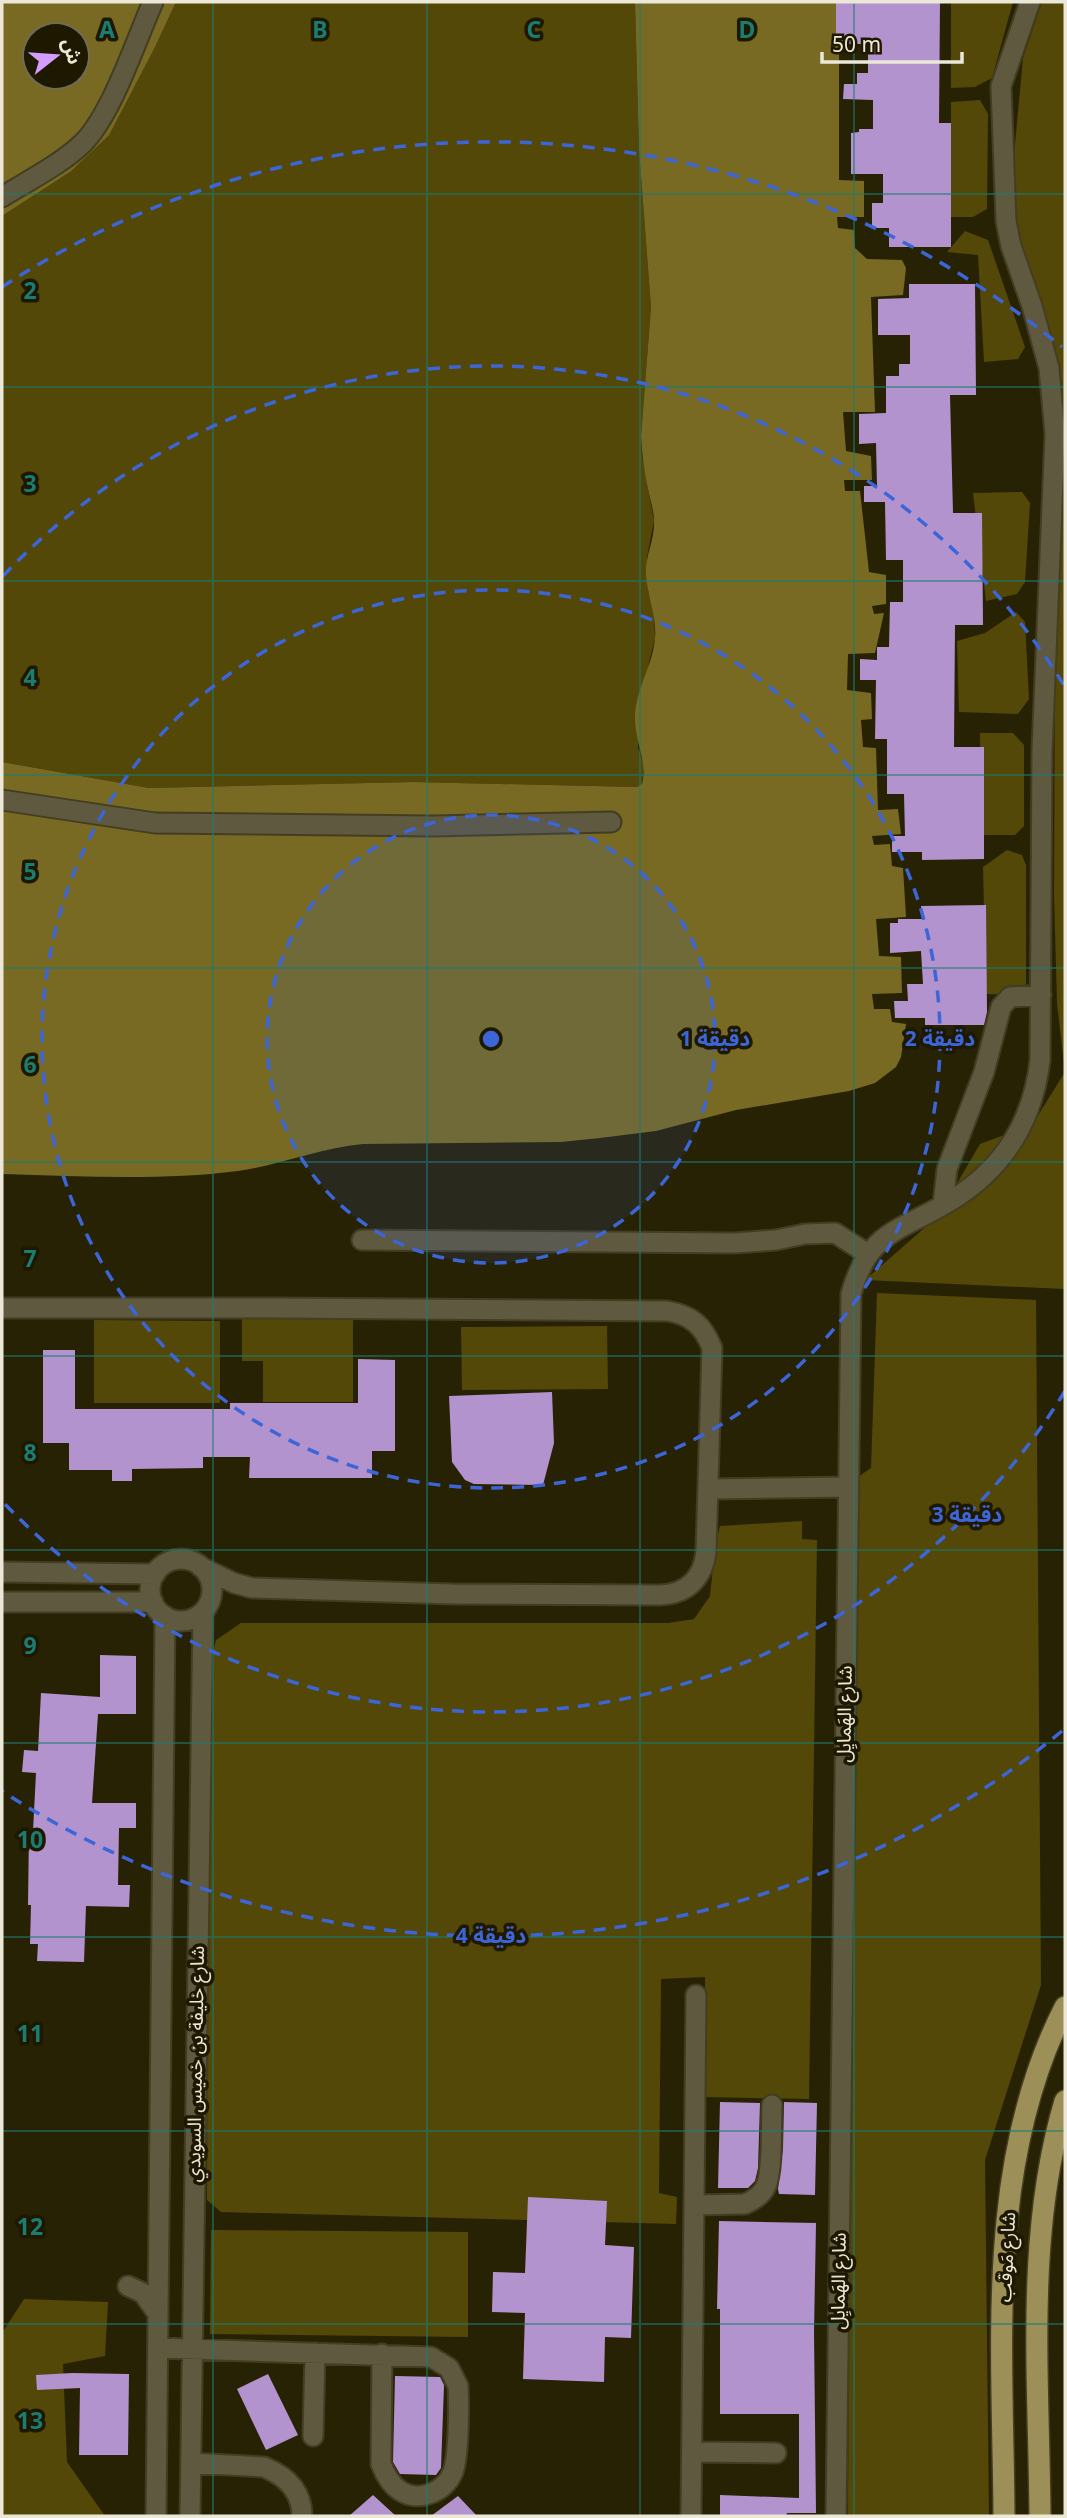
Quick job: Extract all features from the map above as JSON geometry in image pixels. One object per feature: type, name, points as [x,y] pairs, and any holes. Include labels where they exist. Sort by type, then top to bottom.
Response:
[{"type":"main road","name":"شارع مَوقب","points":[[1004,2516],[1002,2293],[1011,2187],[1022,2128],[1039,2071],[1065,2007]]},
{"type":"main road","name":"شارع مَوقب","points":[[1040,2516],[1039,2243],[1045,2187],[1065,2101]]},
{"type":"street","points":[[2,197],[82,144],[97,125],[153,2]]},
{"type":"street","name":"شارع الهَمايِل","points":[[836,2516],[850,1303],[855,1278],[868,1254],[884,1237],[970,1187],[1005,1153],[1029,1111],[1037,1088],[1040,1060],[1042,751],[1055,434],[1049,368],[1032,306],[1011,246],[1006,221],[1001,86],[1030,2]]},
{"type":"street","points":[[2,800],[155,823],[433,826],[611,822]]},
{"type":"street","points":[[943,1205],[947,1169],[984,1072],[1001,1007],[1010,997],[1041,995]]},
{"type":"street","points":[[362,1240],[735,1243],[824,1232],[837,1233],[868,1254]]},
{"type":"street","points":[[2,1308],[274,1307],[667,1311],[696,1321],[706,1333],[712,1348],[710,1489],[706,1552],[702,1572],[689,1587],[670,1595],[453,1594],[252,1588],[180,1559],[166,1563],[155,1574],[150,1588],[159,1609]]},
{"type":"street","points":[[710,1489],[847,1487]]},
{"type":"street","points":[[201,1567],[211,1585],[211,1599],[205,1609]]},
{"type":"street","points":[[2,1572],[155,1574]]},
{"type":"street","points":[[2,1602],[159,1609],[185,1621],[252,1588]]},
{"type":"street","name":"شارع خليفة بن خميس السويدي","points":[[156,2516],[159,2263],[159,1609]]},
{"type":"street","name":"شارع خليفة بن خميس السويدي","points":[[190,2516],[205,1609]]},
{"type":"street","points":[[691,2516],[696,1995]]},
{"type":"street","points":[[694,2205],[745,2204],[753,2201],[765,2189],[769,2173],[772,2105]]},
{"type":"street","points":[[159,2211],[193,2212]]},
{"type":"street","points":[[158,2314],[143,2293],[128,2286],[149,2275],[159,2263]]},
{"type":"street","points":[[158,2348],[382,2354],[431,2357],[441,2361],[455,2376],[458,2386],[453,2471],[447,2483],[437,2492],[410,2496],[398,2490],[387,2478],[381,2464],[382,2354]]},
{"type":"street","points":[[313,2436],[315,2353]]},
{"type":"street","points":[[692,2452],[776,2453]]},
{"type":"street","points":[[191,2463],[264,2467],[275,2472],[293,2487],[299,2498],[302,2516]]},
{"type":"shaded area","points":[[2,2],[176,2],[109,135],[70,172],[2,216]]},
{"type":"shaded area","points":[[176,2],[635,2],[639,150],[651,307],[641,436],[654,521],[647,557],[648,591],[654,612],[655,639],[649,662],[638,748],[644,765],[642,784],[637,787],[414,782],[149,788],[2,762],[2,216],[70,172],[156,45]]},
{"type":"shaded area","points":[[635,2],[839,2],[839,180],[864,181],[864,217],[837,217],[838,228],[854,230],[855,248],[867,259],[902,260],[906,268],[903,295],[871,297],[875,412],[843,412],[846,451],[871,456],[872,480],[844,480],[845,491],[860,491],[869,572],[886,575],[886,604],[872,606],[874,614],[884,613],[875,653],[848,654],[847,690],[871,693],[872,719],[861,720],[863,747],[876,748],[878,810],[898,809],[901,834],[872,836],[874,845],[890,844],[892,866],[903,868],[906,917],[876,919],[879,956],[901,957],[902,993],[872,994],[874,1009],[890,1009],[892,1022],[906,1024],[901,1057],[896,1067],[875,1083],[849,1091],[736,1110],[656,1131],[600,1138],[561,1142],[363,1144],[238,1171],[179,1176],[2,1174],[2,762],[149,788],[414,782],[637,787],[642,784],[643,767],[635,716],[638,696],[654,648],[655,630],[646,574],[654,517],[644,470],[641,436],[651,307],[639,150]]},
{"type":"shaded area","points":[[951,2],[1013,2],[992,78],[975,87],[951,88]]},
{"type":"shaded area","points":[[1042,2],[1065,2],[1065,1072],[1057,1003],[1054,894],[1055,641],[1062,410],[1016,255],[1010,198],[1023,58]]},
{"type":"shaded area","points":[[980,100],[988,114],[987,209],[973,217],[951,217],[951,102]]},
{"type":"shaded area","points":[[965,231],[988,240],[1025,347],[1018,359],[984,362],[978,255],[947,252]]},
{"type":"shaded area","points":[[1022,492],[1030,503],[1025,582],[1017,594],[986,601],[973,493]]},
{"type":"shaded area","points":[[1016,612],[1025,622],[1029,699],[1018,714],[959,712],[957,641],[985,633]]},
{"type":"shaded area","points":[[980,733],[1013,733],[1024,745],[1024,826],[1015,835],[981,835]]},
{"type":"shaded area","points":[[1007,850],[1022,855],[1026,865],[1026,986],[1019,995],[986,994],[983,867]]},
{"type":"shaded area","points":[[1065,1072],[1065,1289],[865,1280],[938,1216],[980,1144],[1032,1125]]},
{"type":"shaded area","points":[[877,1293],[1036,1300],[1041,1985],[985,2160],[989,2516],[848,2516],[852,1481],[871,1468]]},
{"type":"shaded area","points":[[242,1318],[353,1318],[353,1402],[263,1402],[263,1361],[242,1361]]},
{"type":"shaded area","points":[[94,1320],[220,1321],[220,1403],[94,1403]]},
{"type":"shaded area","points":[[607,1326],[608,1389],[462,1390],[461,1327]]},
{"type":"shaded area","points":[[802,1521],[802,1539],[817,1540],[809,2099],[706,2097],[705,1977],[661,1979],[659,2193],[677,2197],[676,2224],[221,2212],[207,2200],[208,1672],[216,1640],[241,1623],[668,1623],[694,1619],[710,1596],[715,1546],[720,1526]]},
{"type":"shaded area","points":[[211,2230],[468,2232],[468,2337],[210,2334]]},
{"type":"shaded area","points":[[24,2299],[108,2302],[105,2356],[63,2364],[67,2462],[105,2516],[2,2516],[2,2333]]},
{"type":"building","points":[[836,2],[940,2],[939,123],[951,123],[951,247],[889,247],[889,228],[872,228],[872,203],[883,203],[883,174],[851,174],[851,133],[859,132],[859,129],[873,129],[873,100],[843,99],[844,84],[857,84],[857,73],[868,73],[868,44],[836,44]]},
{"type":"building","points":[[909,284],[975,284],[976,395],[950,395],[953,513],[982,513],[983,625],[955,625],[954,747],[984,747],[984,859],[922,860],[922,852],[892,852],[892,836],[905,836],[904,794],[887,794],[887,739],[875,739],[876,680],[860,680],[860,659],[877,660],[877,647],[889,647],[890,602],[903,602],[903,560],[886,560],[885,502],[864,502],[864,486],[877,486],[876,443],[859,444],[859,414],[886,413],[886,376],[899,376],[899,364],[910,364],[910,335],[878,335],[878,299],[909,298]]},
{"type":"building","points":[[986,905],[987,1012],[984,1025],[925,1025],[925,1018],[895,1018],[894,1001],[908,1001],[907,984],[923,984],[921,951],[890,953],[890,923],[898,923],[898,919],[922,919],[921,906]]},
{"type":"building","points":[[43,1350],[75,1350],[75,1409],[230,1409],[230,1403],[358,1403],[358,1359],[395,1360],[395,1451],[372,1451],[372,1478],[249,1478],[250,1457],[203,1457],[203,1468],[132,1469],[132,1481],[112,1481],[112,1470],[69,1470],[69,1443],[43,1443]]},
{"type":"building","points":[[552,1392],[554,1443],[543,1485],[474,1484],[465,1480],[452,1462],[449,1396]]},
{"type":"building","points":[[100,1655],[136,1656],[136,1714],[98,1714],[92,1803],[136,1803],[136,1828],[119,1828],[118,1885],[130,1885],[129,1907],[86,1906],[84,1962],[37,1961],[38,1944],[30,1944],[31,1905],[28,1905],[29,1831],[33,1831],[36,1773],[22,1772],[24,1750],[38,1751],[41,1693],[100,1697]]},
{"type":"building","points":[[720,2102],[760,2103],[758,2168],[755,2181],[748,2188],[718,2188]]},
{"type":"building","points":[[784,2102],[817,2103],[815,2195],[779,2194]]},
{"type":"building","points":[[528,2197],[607,2201],[605,2245],[634,2247],[631,2338],[605,2337],[604,2382],[523,2379],[525,2313],[492,2312],[493,2272],[525,2273]]},
{"type":"building","points":[[719,2221],[816,2223],[816,2513],[720,2516],[720,2495],[799,2498],[799,2414],[720,2414],[720,2309],[717,2309]]},
{"type":"building","points":[[129,2374],[128,2455],[79,2455],[80,2388],[37,2390],[36,2375]]},
{"type":"building","points":[[268,2374],[298,2435],[266,2450],[237,2389]]},
{"type":"building","points":[[395,2376],[440,2377],[444,2385],[441,2468],[436,2475],[400,2474],[393,2462]]},
{"type":"building","points":[[373,2495],[396,2516],[349,2516]]},
{"type":"building","points":[[458,2496],[477,2516],[431,2516]]}]
